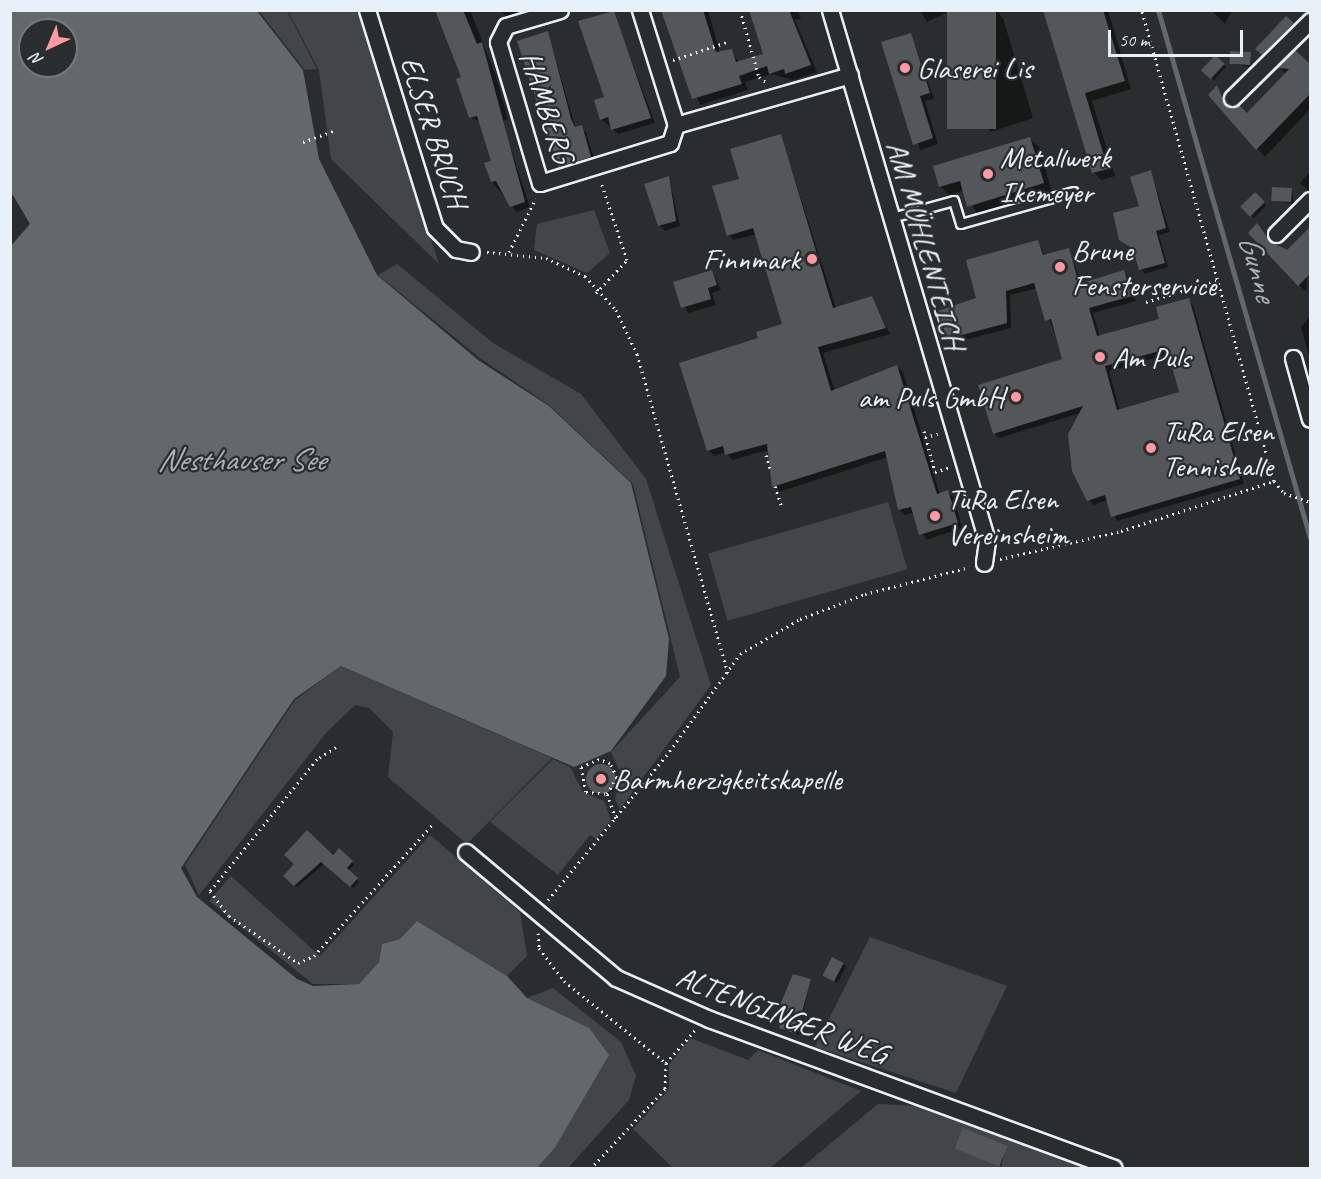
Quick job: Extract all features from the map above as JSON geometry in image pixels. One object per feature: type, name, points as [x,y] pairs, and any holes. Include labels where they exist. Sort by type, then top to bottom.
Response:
[{"type":"street","name":"ELSER BRUCH","points":[[367,10],[435,228],[456,249],[471,252]]},
{"type":"street","name":"HAMBERG","points":[[560,10],[506,26],[498,42],[540,183],[670,143],[676,125]]},
{"type":"street","points":[[640,10],[676,125],[850,75]]},
{"type":"street","name":"AM MÜHLENTEICH","points":[[830,10],[987,541],[984,563]]},
{"type":"street","points":[[1232,98],[1311,21]]},
{"type":"street","points":[[1276,234],[1311,200]]},
{"type":"street","points":[[1293,358],[1311,419]]},
{"type":"street","name":"ALTENGINGER WEG","points":[[466,852],[537,915],[616,978],[709,1019],[1113,1168]]},
{"type":"lane","points":[[892,218],[954,201],[961,224],[1074,192]]},
{"type":"path","points":[[740,10],[759,77],[766,82]]},
{"type":"path","points":[[1142,10],[1274,481],[1284,493],[1311,502]]},
{"type":"path","points":[[657,65],[727,42]]},
{"type":"path","points":[[303,142],[334,131]]},
{"type":"path","points":[[596,166],[627,260],[596,293]]},
{"type":"path","points":[[509,252],[540,183]]},
{"type":"path","points":[[471,252],[509,252],[546,258],[585,276],[596,293],[616,310],[637,354],[728,673]]},
{"type":"path","points":[[1146,302],[1219,280]]},
{"type":"path","points":[[924,431],[935,472],[963,464]]},
{"type":"path","points":[[925,437],[931,436]]},
{"type":"path","points":[[766,455],[771,471]]},
{"type":"path","points":[[666,1063],[564,981],[540,948],[537,915],[616,820],[740,654],[800,619],[865,594],[1120,531],[1274,481]]},
{"type":"path","points":[[775,486],[782,507]]},
{"type":"path","points":[[336,747],[317,759],[210,891],[229,916],[268,939],[298,963],[314,956],[432,825]]},
{"type":"path","points":[[607,794],[586,792],[581,766],[599,759],[610,763],[617,777],[607,794],[616,820]]},
{"type":"path","points":[[591,1168],[665,1089],[666,1063],[709,1019]]},
{"type":"shaded area","points":[[259,11],[287,11],[317,69],[305,70]]},
{"type":"shaded area","points":[[288,11],[357,11],[439,264],[331,159],[319,70]]},
{"type":"shaded area","points":[[594,210],[610,253],[587,273],[534,250],[537,224]]},
{"type":"shaded area","points":[[397,264],[493,343],[581,394],[646,479],[711,685],[620,809],[615,799],[622,776],[611,752],[680,677],[633,484],[549,405],[480,358],[378,275]]},
{"type":"shaded area","points":[[888,502],[907,569],[728,621],[708,554]]},
{"type":"shaded area","points":[[341,666],[552,758],[467,844],[388,777],[393,732],[369,708],[355,705],[326,733],[199,895],[185,865],[295,700]]},
{"type":"shaded area","points":[[553,759],[570,767],[583,792],[604,801],[611,820],[596,839],[590,835],[558,875],[490,822]]},
{"type":"shaded area","points":[[430,835],[520,912],[527,956],[507,976],[417,921],[400,939],[382,944],[379,962],[359,984],[313,984],[209,901],[231,876],[320,956]]},
{"type":"shaded area","points":[[870,937],[1007,986],[956,1093],[815,1047]]},
{"type":"shaded area","points":[[553,988],[621,1042],[636,1076],[629,1100],[568,1168],[537,1168],[554,1149],[527,998]]},
{"type":"shaded area","points":[[690,1038],[748,1060],[758,1050],[861,1091],[770,1168],[673,1168],[633,1129],[669,1089],[669,1065]]},
{"type":"shaded area","points":[[878,1104],[918,1106],[1084,1168],[801,1168]]},
{"type":"water","name":"Nesthauser See","points":[[11,10],[257,11],[303,70],[319,159],[377,275],[478,360],[549,406],[631,483],[669,639],[666,676],[611,751],[574,767],[341,666],[294,699],[181,868],[197,897],[297,979],[313,986],[359,984],[379,962],[382,944],[400,939],[417,921],[507,976],[527,998],[589,1028],[609,1055],[554,1149],[537,1168],[11,1168],[10,247],[30,224],[11,192]]},
{"type":"building","points":[[435,10],[463,10],[477,44],[482,42],[525,202],[510,207],[496,181],[491,182],[484,163],[491,161],[477,116],[469,118],[456,79],[461,77]]},
{"type":"building","points":[[661,10],[703,10],[716,52],[732,49],[736,62],[763,54],[749,10],[789,10],[811,65],[785,74],[784,69],[769,74],[767,66],[739,76],[742,84],[692,99]]},
{"type":"building","points":[[947,10],[996,10],[996,129],[947,129]]},
{"type":"building","points":[[1043,10],[1103,10],[1125,81],[1085,93],[1108,169],[1092,173]]},
{"type":"building","points":[[614,11],[651,118],[611,130],[608,117],[600,120],[594,100],[604,97],[578,21]]},
{"type":"building","points":[[1286,16],[1294,23],[1262,55],[1255,49]]},
{"type":"building","points":[[548,31],[571,119],[575,127],[582,125],[591,157],[558,167],[517,41]]},
{"type":"building","name":"Glaserei Lis","points":[[911,33],[930,93],[920,96],[933,138],[913,145],[881,42]]},
{"type":"building","points":[[1295,50],[1311,65],[1311,93],[1256,150],[1208,95],[1217,85],[1226,105],[1239,105],[1247,113],[1289,69],[1277,68]]},
{"type":"building","points":[[1230,51],[1251,52],[1250,65],[1229,64]]},
{"type":"building","points":[[1215,55],[1225,64],[1211,79],[1201,71]]},
{"type":"building","points":[[781,134],[833,308],[872,296],[886,328],[818,347],[831,391],[897,365],[937,494],[948,490],[958,523],[919,535],[911,507],[898,510],[885,451],[772,487],[767,444],[725,455],[723,446],[707,451],[679,363],[758,338],[756,332],[782,324],[753,228],[727,236],[712,186],[739,179],[730,149]]},
{"type":"building","name":"Metallwerk Ikemeyer","points":[[1030,137],[1044,183],[967,207],[960,181],[939,187],[933,166]]},
{"type":"building","points":[[1151,170],[1166,228],[1156,231],[1165,263],[1139,270],[1132,248],[1119,240],[1113,213],[1139,206],[1130,177]]},
{"type":"building","points":[[669,176],[676,221],[658,226],[644,184]]},
{"type":"building","points":[[1272,187],[1292,188],[1291,202],[1271,201]]},
{"type":"building","points":[[1255,192],[1265,202],[1250,217],[1240,207]]},
{"type":"building","points":[[1257,223],[1270,241],[1287,250],[1311,226],[1311,273],[1298,286],[1248,233]]},
{"type":"building","points":[[1038,240],[1043,255],[1069,248],[1079,284],[1124,270],[1132,296],[1089,308],[1097,336],[1159,319],[1156,307],[1189,298],[1240,479],[1111,517],[1105,495],[1087,501],[1072,471],[1068,434],[1083,406],[993,434],[978,385],[1062,359],[1051,319],[1045,321],[1034,283],[1006,291],[1007,323],[947,339],[938,311],[976,298],[966,260]],"holes":[[[1167,349],[1179,392],[1117,410],[1105,366]]]},
{"type":"building","points":[[712,270],[717,285],[708,288],[711,299],[681,308],[673,282]]},
{"type":"building","name":"Barmherzigkeitskapelle","points":[[601,764],[607,765],[615,773],[615,785],[607,793],[601,794],[595,793],[587,785],[586,779],[587,773],[595,765]]},
{"type":"building","points":[[307,830],[333,855],[339,848],[353,861],[347,868],[358,878],[350,887],[321,862],[294,886],[283,876],[294,864],[284,855]]},
{"type":"building","points":[[832,957],[844,963],[834,982],[822,976]]},
{"type":"building","points":[[793,974],[811,979],[796,1034],[779,1028],[781,1019],[775,1017]]},
{"type":"building","points":[[963,1128],[1008,1146],[999,1166],[955,1148]]},
{"type":"waterway","name":"Gunne","points":[[1158,10],[1310,538]]},
{"type":"place","name":"Glaserei Lis","points":[[905,68]]},
{"type":"place","name":"Metallwerk Ikemeyer","points":[[988,174]]},
{"type":"place","name":"Finnmark","points":[[812,259]]},
{"type":"place","name":"Brune Fensterservice","points":[[1060,267]]},
{"type":"place","name":"Am Puls","points":[[1100,357]]},
{"type":"place","name":"am Puls GmbH","points":[[1016,397]]},
{"type":"place","name":"TuRa Elsen Tennishalle","points":[[1151,448]]},
{"type":"place","name":"TuRa Elsen Vereinsheim","points":[[935,516]]},
{"type":"place","name":"Barmherzigkeitskapelle","points":[[601,779]]}]
